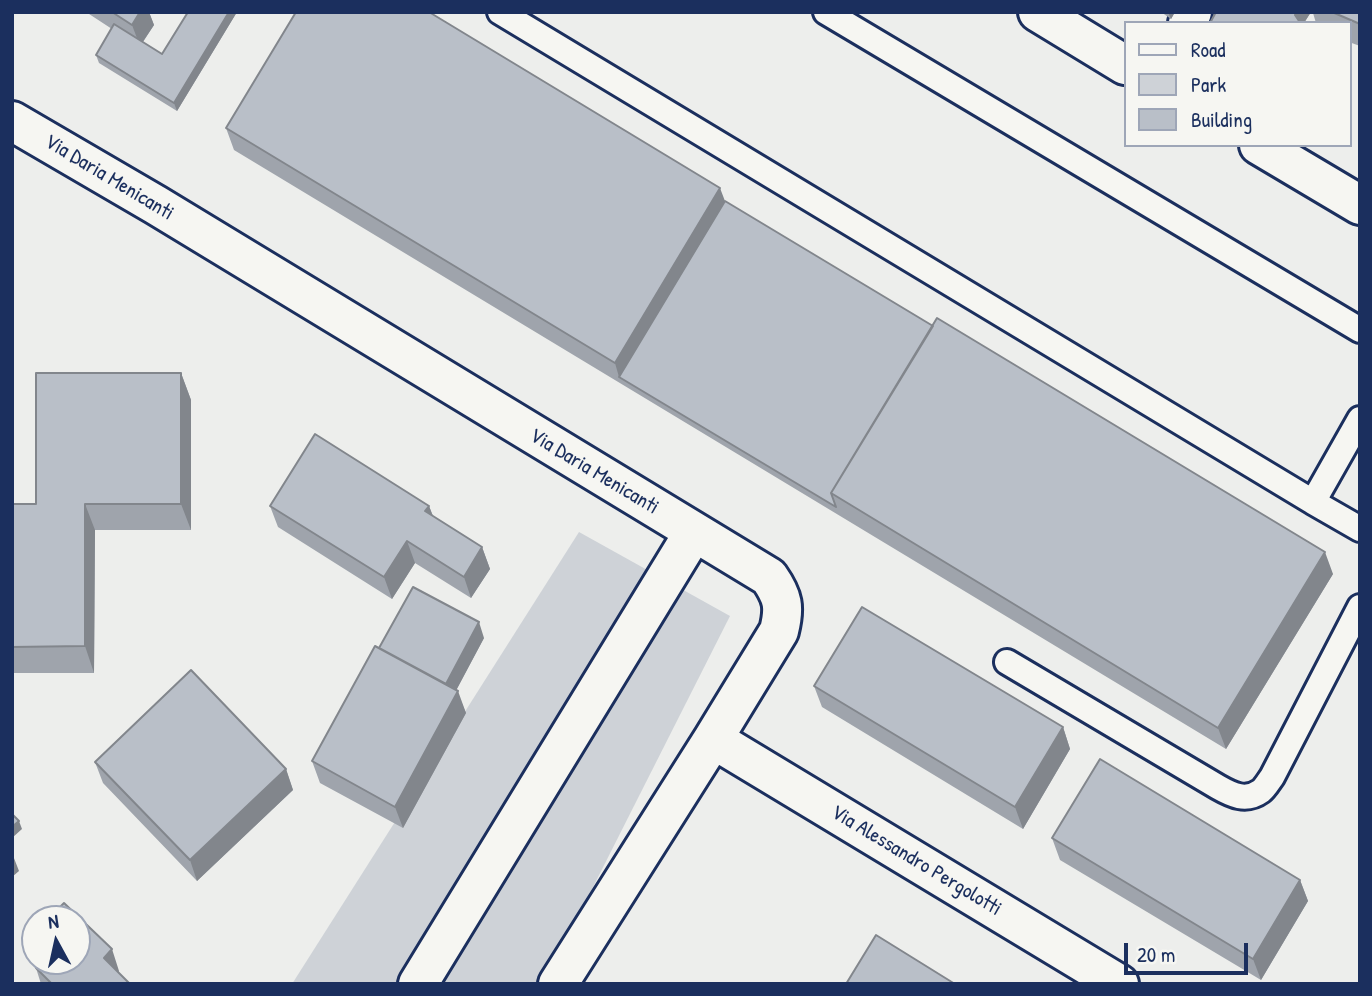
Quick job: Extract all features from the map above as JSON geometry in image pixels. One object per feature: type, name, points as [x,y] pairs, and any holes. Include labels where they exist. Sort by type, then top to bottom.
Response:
[{"type":"street","points":[[1038,12],[1124,64]]},
{"type":"street","name":"Via Daria Menicanti","points":[[12,121],[156,205],[769,577],[780,593],[783,616],[779,631],[558,984]]},
{"type":"street","points":[[1262,147],[1360,205]]},
{"type":"street","points":[[418,984],[694,532]]},
{"type":"street","name":"Via Alessandro Pergolotti","points":[[713,739],[1119,984]]},
{"type":"lane","points":[[500,12],[1360,529]]},
{"type":"lane","points":[[826,12],[1360,330]]},
{"type":"lane","points":[[1313,502],[1360,419]]},
{"type":"lane","points":[[1007,662],[1218,787],[1233,795],[1245,797],[1261,791],[1272,777],[1360,607]]},
{"type":"green space","points":[[579,532],[730,616],[544,984],[292,984]]},
{"type":"building","points":[[112,12],[140,12],[132,25]]},
{"type":"building","points":[[188,12],[229,12],[174,103],[96,55],[114,24],[162,54]]},
{"type":"building","points":[[296,12],[429,12],[720,188],[615,363],[226,128]]},
{"type":"building","points":[[1216,12],[1296,12],[1299,21],[1211,21]]},
{"type":"building","points":[[1332,12],[1360,12],[1360,24]]},
{"type":"building","points":[[725,201],[933,326],[831,493],[836,507],[619,377]]},
{"type":"building","points":[[937,318],[1325,552],[1218,728],[831,493]]},
{"type":"building","points":[[36,373],[181,373],[181,504],[85,504],[85,646],[12,647],[12,504],[36,504]]},
{"type":"building","points":[[315,434],[429,506],[425,511],[482,547],[464,577],[407,541],[384,577],[270,506]]},
{"type":"building","points":[[413,587],[479,622],[446,684],[379,648]]},
{"type":"building","points":[[862,607],[1063,727],[1015,807],[814,686]]},
{"type":"building","points":[[375,646],[458,691],[395,807],[312,761]]},
{"type":"building","points":[[191,670],[286,769],[190,860],[95,762]]},
{"type":"building","points":[[1100,759],[1300,880],[1253,959],[1052,838]]},
{"type":"building","points":[[12,814],[19,821],[12,827]]},
{"type":"building","points":[[91,929],[112,949],[104,958],[130,984],[52,984],[43,975],[91,975]]},
{"type":"building","points":[[876,935],[955,984],[846,984]]}]
